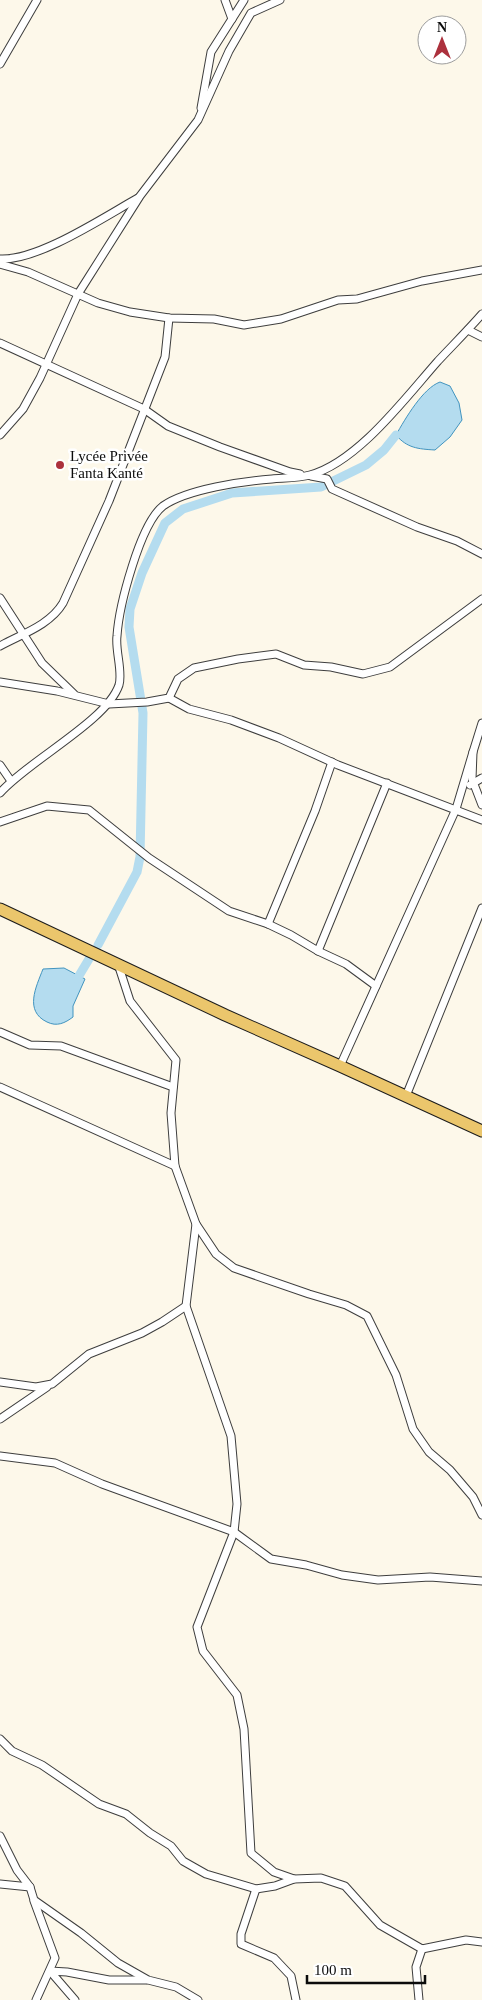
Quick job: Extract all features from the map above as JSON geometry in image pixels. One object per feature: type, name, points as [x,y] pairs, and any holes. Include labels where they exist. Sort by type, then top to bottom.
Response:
[{"type":"main road","points":[[0,909],[225,1015],[482,1131]]},
{"type":"street","points":[[0,64],[37,0]]},
{"type":"street","points":[[225,0],[232,19]]},
{"type":"street","points":[[198,120],[211,52],[244,0]]},
{"type":"street","points":[[0,435],[23,409],[47,365],[78,294],[140,196],[198,120],[228,51],[251,13],[280,0]]},
{"type":"street","points":[[0,259],[30,255],[86,228],[140,196]]},
{"type":"street","points":[[0,264],[28,272],[98,303],[130,312],[169,318],[214,319],[244,325],[281,319],[338,300],[357,300],[422,281],[482,270]]},
{"type":"street","points":[[0,793],[11,781],[109,704],[120,684],[116,637],[125,593],[151,520],[164,506],[192,493],[242,481],[309,476],[337,463],[374,434],[482,314]]},
{"type":"street","points":[[0,646],[42,625],[58,612],[63,603],[109,501],[165,357],[169,318]]},
{"type":"street","points":[[468,330],[482,337]]},
{"type":"street","points":[[0,343],[144,409],[168,426],[290,472],[328,479],[332,489],[417,527],[457,541],[482,554]]},
{"type":"street","points":[[0,598],[42,663],[76,696]]},
{"type":"street","points":[[169,698],[178,678],[194,668],[238,659],[276,654],[304,665],[331,667],[363,674],[390,667],[482,599]]},
{"type":"street","points":[[0,682],[109,704],[147,702],[169,698],[189,709],[231,720],[279,738],[332,762],[482,820]]},
{"type":"street","points":[[340,1066],[456,809],[482,723]]},
{"type":"street","points":[[473,752],[474,783],[482,805]]},
{"type":"street","points":[[268,924],[315,811],[332,762]]},
{"type":"street","points":[[0,765],[11,781]]},
{"type":"street","points":[[462,792],[482,778]]},
{"type":"street","points":[[318,951],[387,783]]},
{"type":"street","points":[[0,822],[47,806],[89,810],[149,858],[229,911],[268,924],[291,935],[318,951],[346,964],[376,986]]},
{"type":"street","points":[[406,1096],[482,908]]},
{"type":"street","points":[[118,964],[130,1001],[176,1060],[171,1114],[175,1166],[196,1224],[216,1254],[234,1268],[346,1305],[367,1316],[396,1375],[413,1429],[429,1452],[450,1470],[473,1497],[482,1515]]},
{"type":"street","points":[[0,1032],[30,1045],[61,1046],[173,1087]]},
{"type":"street","points":[[0,1087],[175,1166]]},
{"type":"street","points":[[196,1224],[186,1306],[231,1436],[237,1504],[234,1532],[197,1627],[203,1651],[237,1695],[244,1729],[247,1763],[251,1854],[274,1872],[294,1879]]},
{"type":"street","points":[[0,1419],[52,1384],[89,1354],[142,1332],[162,1322],[186,1306]]},
{"type":"street","points":[[0,1382],[36,1387],[52,1384]]},
{"type":"street","points":[[0,1456],[55,1463],[102,1484],[234,1532],[271,1559],[306,1565],[342,1575],[378,1580],[430,1577],[482,1581]]},
{"type":"street","points":[[0,1739],[12,1751],[42,1765],[99,1804],[126,1814],[150,1833],[171,1846],[183,1860],[206,1874],[256,1888],[275,1886],[294,1879],[321,1878],[344,1886],[380,1925],[422,1949],[466,1940],[482,1942]]},
{"type":"street","points":[[0,1836],[17,1870],[30,1887],[55,1958],[36,2000]]},
{"type":"street","points":[[0,1884],[30,1887]]},
{"type":"street","points":[[256,1888],[241,1934],[241,1944],[274,1958],[291,1976],[296,2000]]},
{"type":"street","points":[[34,1900],[81,1933],[118,1963],[148,1980]]},
{"type":"street","points":[[419,2000],[416,1967],[422,1949]]},
{"type":"street","points":[[50,1971],[67,1972],[109,1980],[148,1980],[176,1987],[198,2000]]},
{"type":"street","points":[[50,1971],[75,2000]]},
{"type":"water","points":[[440,382],[450,386],[459,403],[462,420],[450,437],[435,450],[418,448],[404,443],[396,435],[421,397]]},
{"type":"water","points":[[64,968],[85,979],[73,1006],[73,1017],[61,1024],[54,1024],[47,1022],[36,1012],[34,1005],[35,991],[43,969]]},
{"type":"waterway","points":[[98,945],[137,872],[140,857],[143,713],[129,627],[130,609],[142,573],[165,523],[183,509],[232,493],[321,487],[366,465],[384,450],[396,435]]},
{"type":"waterway","points":[[77,979],[89,959]]},
{"type":"place","name":"Lycée Privée Fanta Kanté","points":[[60,465]]}]
